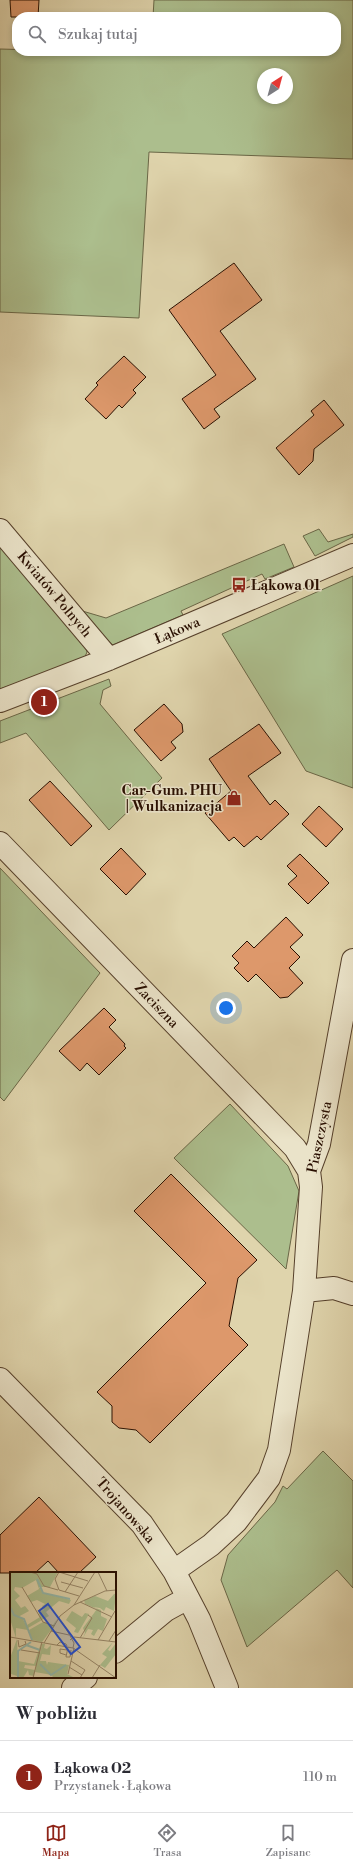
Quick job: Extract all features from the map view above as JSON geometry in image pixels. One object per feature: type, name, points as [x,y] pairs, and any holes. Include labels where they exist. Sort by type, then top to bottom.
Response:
[{"type":"street","name":"Kwiatów Polnych","points":[[0,530],[109,659]]},
{"type":"street","name":"Łąkowa","points":[[0,701],[109,659],[353,555]]},
{"type":"street","name":"Zaciszna","points":[[0,843],[295,1148],[309,1171]]},
{"type":"street","name":"Piaszczysta","points":[[174,1571],[219,1539],[245,1512],[269,1478],[279,1450],[304,1291],[311,1188],[309,1171],[319,1144],[353,960]]},
{"type":"street","points":[[304,1291],[334,1288],[353,1294]]},
{"type":"street","name":"Trojanowska","points":[[0,1379],[142,1524],[174,1571],[200,1619],[227,1688]]},
{"type":"street","points":[[116,1651],[160,1614],[188,1598]]},
{"type":"street","points":[[73,1688],[85,1678]]},
{"type":"green space","points":[[154,0],[353,0],[353,159],[149,152],[139,318],[0,312],[0,49],[12,49],[12,56],[341,56],[341,12],[153,12]]},
{"type":"green space","points":[[319,529],[328,542],[353,534],[353,537],[315,556],[303,536]]},
{"type":"green space","points":[[284,544],[294,567],[265,579],[262,574],[181,611],[183,615],[113,645],[102,637],[79,610],[106,618]]},
{"type":"green space","points":[[0,545],[83,641],[87,652],[84,659],[0,689]]},
{"type":"green space","points":[[353,576],[353,788],[306,771],[222,634]]},
{"type":"green space","points":[[109,679],[111,686],[103,690],[100,704],[162,778],[109,830],[26,733],[0,743],[0,721]]},
{"type":"green space","points":[[0,868],[100,973],[4,1101],[0,1097]]},
{"type":"green space","points":[[230,1104],[288,1166],[299,1191],[286,1269],[174,1158]]},
{"type":"green space","points":[[323,1451],[353,1481],[353,1588],[337,1570],[247,1647],[221,1580],[228,1555],[275,1502],[283,1486],[287,1489]]},
{"type":"building","points":[[10,0],[39,0],[38,12],[12,12],[11,17]]},
{"type":"building","points":[[234,263],[262,300],[220,331],[256,379],[214,409],[220,417],[204,429],[182,399],[216,375],[169,310]]},
{"type":"building","points":[[124,356],[146,377],[133,390],[136,393],[122,408],[119,405],[106,419],[85,399],[98,385],[96,383]]},
{"type":"building","points":[[324,400],[344,425],[314,449],[313,461],[299,475],[276,448],[314,415],[311,411]]},
{"type":"building","points":[[164,704],[182,724],[183,732],[171,742],[176,748],[161,761],[134,730]]},
{"type":"building","points":[[259,724],[281,753],[248,776],[270,805],[275,800],[289,814],[261,840],[257,836],[244,847],[234,837],[229,841],[205,813],[231,791],[209,759]]},
{"type":"building","points":[[50,781],[92,826],[71,846],[29,800]]},
{"type":"building","points":[[319,806],[343,829],[326,847],[302,824]]},
{"type":"building","points":[[121,848],[146,874],[126,895],[100,869]]},
{"type":"building","points":[[300,854],[329,883],[308,904],[288,884],[297,876],[287,866]]},
{"type":"building","points":[[286,917],[303,935],[290,947],[300,957],[289,968],[303,983],[288,997],[280,998],[256,974],[248,982],[234,968],[239,963],[232,956],[247,941],[254,948]]},
{"type":"building","points":[[104,1008],[116,1020],[109,1027],[125,1044],[124,1046],[126,1048],[99,1075],[87,1063],[80,1071],[59,1051]]},
{"type":"building","points":[[171,1174],[257,1260],[238,1278],[229,1326],[248,1345],[150,1443],[136,1430],[119,1428],[112,1422],[112,1406],[97,1392],[206,1283],[134,1211]]},
{"type":"building","points":[[39,1497],[96,1557],[80,1572],[58,1572],[48,1561],[36,1572],[0,1573],[0,1535]]},
{"type":"place","name":"Łąkowa 01","points":[[239,585]]},
{"type":"place","name":"Łąkowa 02","points":[[44,702]]},
{"type":"place","name":"Car-Gum. PHU | Wulkanizacja","points":[[234,798]]}]
